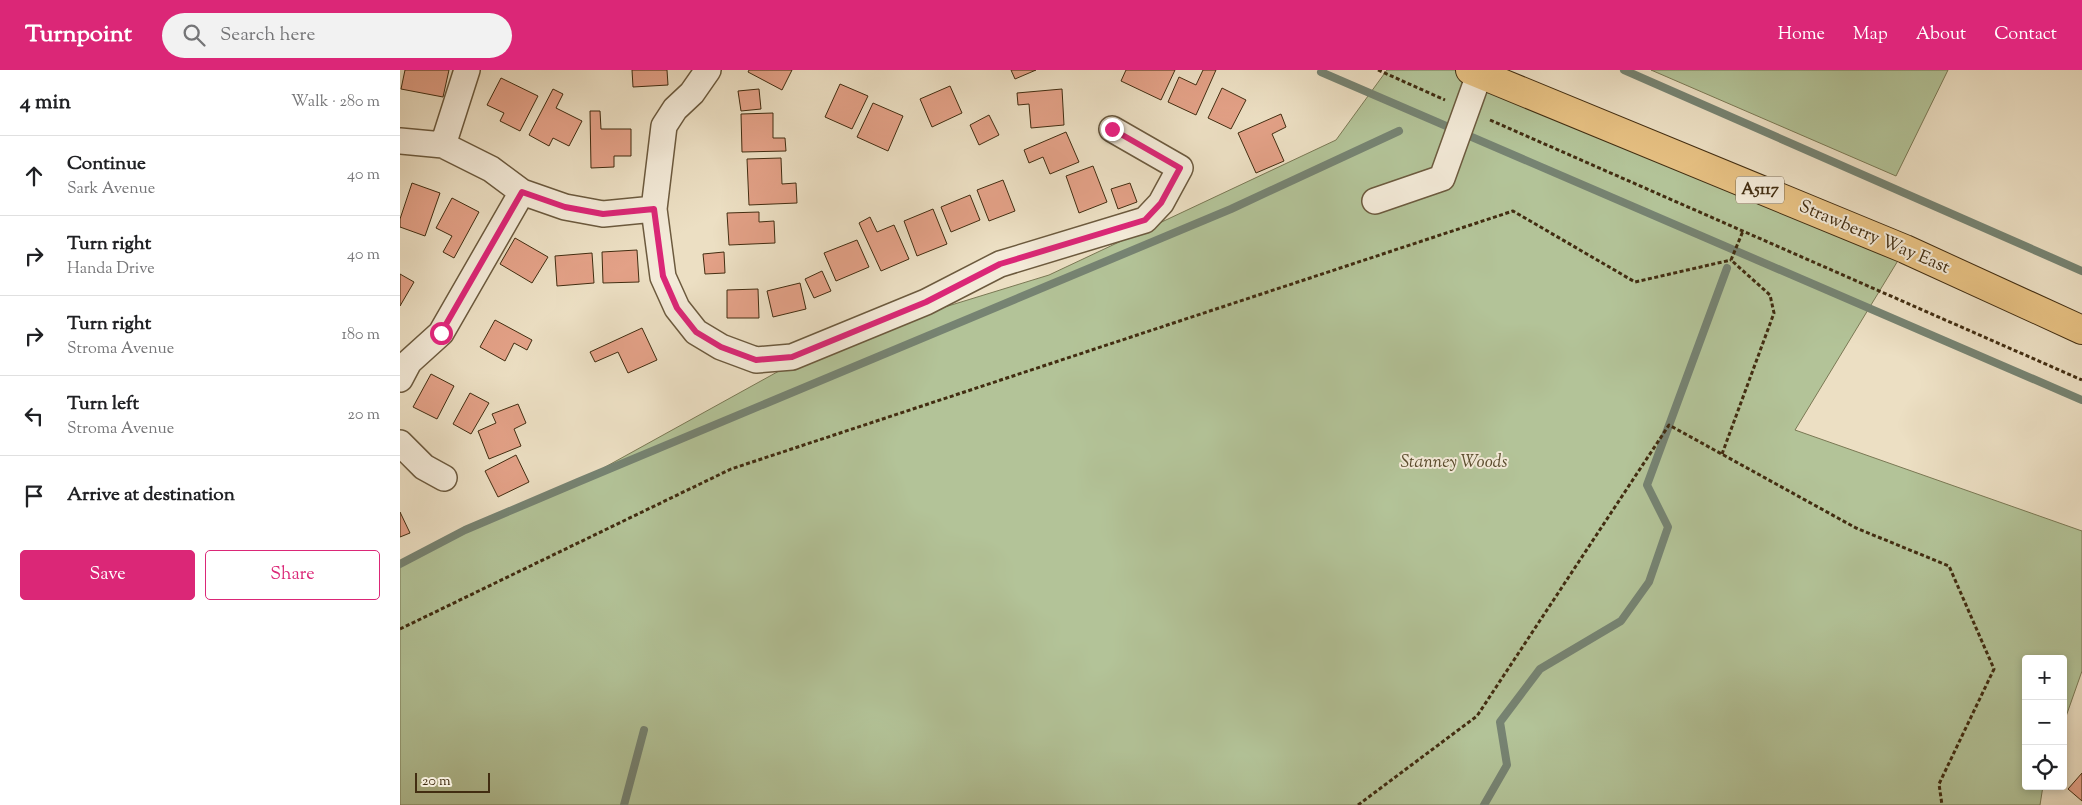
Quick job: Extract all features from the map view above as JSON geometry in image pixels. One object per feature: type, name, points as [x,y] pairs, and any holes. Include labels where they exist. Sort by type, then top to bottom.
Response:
[{"type":"main road","name":"Strawberry Way East","points":[[1474,72],[1905,249],[2082,330]]},
{"type":"street","points":[[443,145],[467,70]]},
{"type":"street","points":[[708,70],[692,93],[675,109],[664,126],[654,209],[663,276],[677,308],[696,332],[721,347],[756,360],[792,357],[926,302],[1000,264],[1145,220],[1161,203],[1180,168],[1112,129]]},
{"type":"street","points":[[1375,201],[1442,178],[1466,110],[1474,72]]},
{"type":"street","points":[[400,141],[443,145],[491,169],[522,192],[565,207],[603,214],[654,209]]},
{"type":"street","points":[[400,379],[409,362],[441,333],[522,192]]},
{"type":"street","points":[[400,443],[424,467],[444,478]]},
{"type":"path","points":[[1378,70],[2082,380]]},
{"type":"path","points":[[400,629],[731,469],[1514,211],[1635,282],[1732,259]]},
{"type":"path","points":[[1732,259],[1743,230]]},
{"type":"path","points":[[1722,454],[1774,313],[1770,295],[1732,259]]},
{"type":"path","points":[[1358,805],[1477,716],[1669,425],[1856,528],[1949,566],[1994,669],[1939,784],[1942,805]]},
{"type":"green space","name":"Stanney Woods","points":[[1387,70],[1470,70],[1905,249],[1795,430],[2082,531],[2082,671],[2067,714],[2067,655],[2022,655],[2022,790],[2042,790],[2040,805],[400,805],[400,564],[465,530],[578,482],[779,371],[807,363],[935,310],[1049,275],[1336,140]]},
{"type":"green space","points":[[1651,70],[1948,70],[1896,176]]},
{"type":"building","points":[[405,70],[449,70],[443,97],[401,89]]},
{"type":"building","points":[[632,70],[667,70],[668,85],[633,87]]},
{"type":"building","points":[[749,70],[792,70],[782,90],[748,72]]},
{"type":"building","points":[[1011,70],[1036,70],[1015,79]]},
{"type":"building","points":[[1126,70],[1175,70],[1161,100],[1121,81]]},
{"type":"building","points":[[1203,70],[1216,70],[1196,115],[1168,102],[1179,77],[1196,85]]},
{"type":"building","points":[[501,78],[538,96],[520,131],[500,121],[504,113],[487,105]]},
{"type":"building","points":[[840,84],[868,96],[852,129],[825,117]]},
{"type":"building","points":[[950,86],[962,113],[932,127],[920,99]]},
{"type":"building","points":[[1222,88],[1246,100],[1231,129],[1208,118]]},
{"type":"building","points":[[553,89],[563,94],[556,108],[582,121],[569,146],[553,138],[549,146],[529,135]]},
{"type":"building","points":[[759,89],[761,109],[741,111],[738,91]]},
{"type":"building","points":[[1062,89],[1064,125],[1031,128],[1029,104],[1018,105],[1017,93]]},
{"type":"building","points":[[873,103],[903,116],[888,151],[857,137]]},
{"type":"building","points":[[590,111],[600,111],[601,129],[631,129],[631,156],[614,156],[614,167],[591,168]]},
{"type":"building","points":[[773,113],[773,138],[785,138],[786,151],[742,152],[741,114]]},
{"type":"building","points":[[1281,114],[1286,127],[1272,134],[1284,161],[1256,173],[1238,133]]},
{"type":"building","points":[[989,115],[999,135],[979,145],[970,125]]},
{"type":"building","points":[[1066,132],[1079,162],[1050,174],[1043,157],[1029,163],[1024,150]]},
{"type":"building","points":[[781,158],[782,184],[796,183],[797,203],[749,205],[747,159]]},
{"type":"building","points":[[1093,166],[1107,202],[1079,213],[1066,176]]},
{"type":"building","points":[[1003,180],[1015,211],[989,221],[977,190]]},
{"type":"building","points":[[412,183],[440,193],[425,236],[400,227],[400,219]]},
{"type":"building","points":[[1130,183],[1137,202],[1118,209],[1111,189]]},
{"type":"building","points":[[970,195],[980,220],[951,232],[941,207]]},
{"type":"building","points":[[452,198],[479,212],[454,258],[443,252],[452,236],[436,228]]},
{"type":"building","points":[[933,209],[947,244],[917,256],[904,221]]},
{"type":"building","points":[[759,212],[759,222],[774,221],[775,243],[729,245],[727,213]]},
{"type":"building","points":[[870,217],[877,232],[894,225],[909,259],[881,271],[859,223]]},
{"type":"building","points":[[515,238],[548,257],[532,283],[500,264]]},
{"type":"building","points":[[857,240],[869,267],[836,281],[824,253]]},
{"type":"building","points":[[637,250],[639,282],[603,283],[602,252]]},
{"type":"building","points":[[724,252],[725,273],[705,274],[703,254]]},
{"type":"building","points":[[592,253],[594,283],[557,286],[555,256]]},
{"type":"building","points":[[822,271],[831,291],[814,298],[805,279]]},
{"type":"building","points":[[400,274],[414,282],[400,306]]},
{"type":"building","points":[[800,283],[806,309],[773,317],[767,291]]},
{"type":"building","points":[[758,289],[759,318],[727,318],[727,290]]},
{"type":"building","points":[[495,320],[532,340],[527,350],[514,343],[505,361],[480,347]]},
{"type":"building","points":[[642,328],[657,360],[628,373],[618,352],[595,362],[590,352]]},
{"type":"building","points":[[431,374],[454,386],[437,419],[413,407]]},
{"type":"building","points":[[470,393],[489,403],[471,434],[453,424]]},
{"type":"building","points":[[518,404],[526,423],[514,429],[521,446],[489,459],[478,431],[496,423],[492,414]]},
{"type":"building","points":[[516,455],[529,482],[498,497],[485,471]]},
{"type":"building","points":[[400,512],[410,533],[400,537]]},
{"type":"building","points":[[2082,773],[2082,801],[2068,789]]},
{"type":"waterway","points":[[1624,70],[2082,271]]},
{"type":"waterway","points":[[1321,72],[2082,400]]},
{"type":"waterway","points":[[400,564],[465,530],[1231,209],[1399,131]]},
{"type":"waterway","points":[[1484,805],[1507,765],[1500,722],[1540,669],[1621,621],[1649,582],[1668,527],[1647,485],[1727,268]]},
{"type":"waterway","points":[[624,805],[644,730]]},
{"type":"route","points":[[441,333],[522,192],[565,207],[603,214],[654,209],[663,276],[677,308],[696,332],[721,347],[756,360],[792,357],[926,302],[1000,264],[1145,220],[1161,203],[1180,168],[1112,129]]}]
